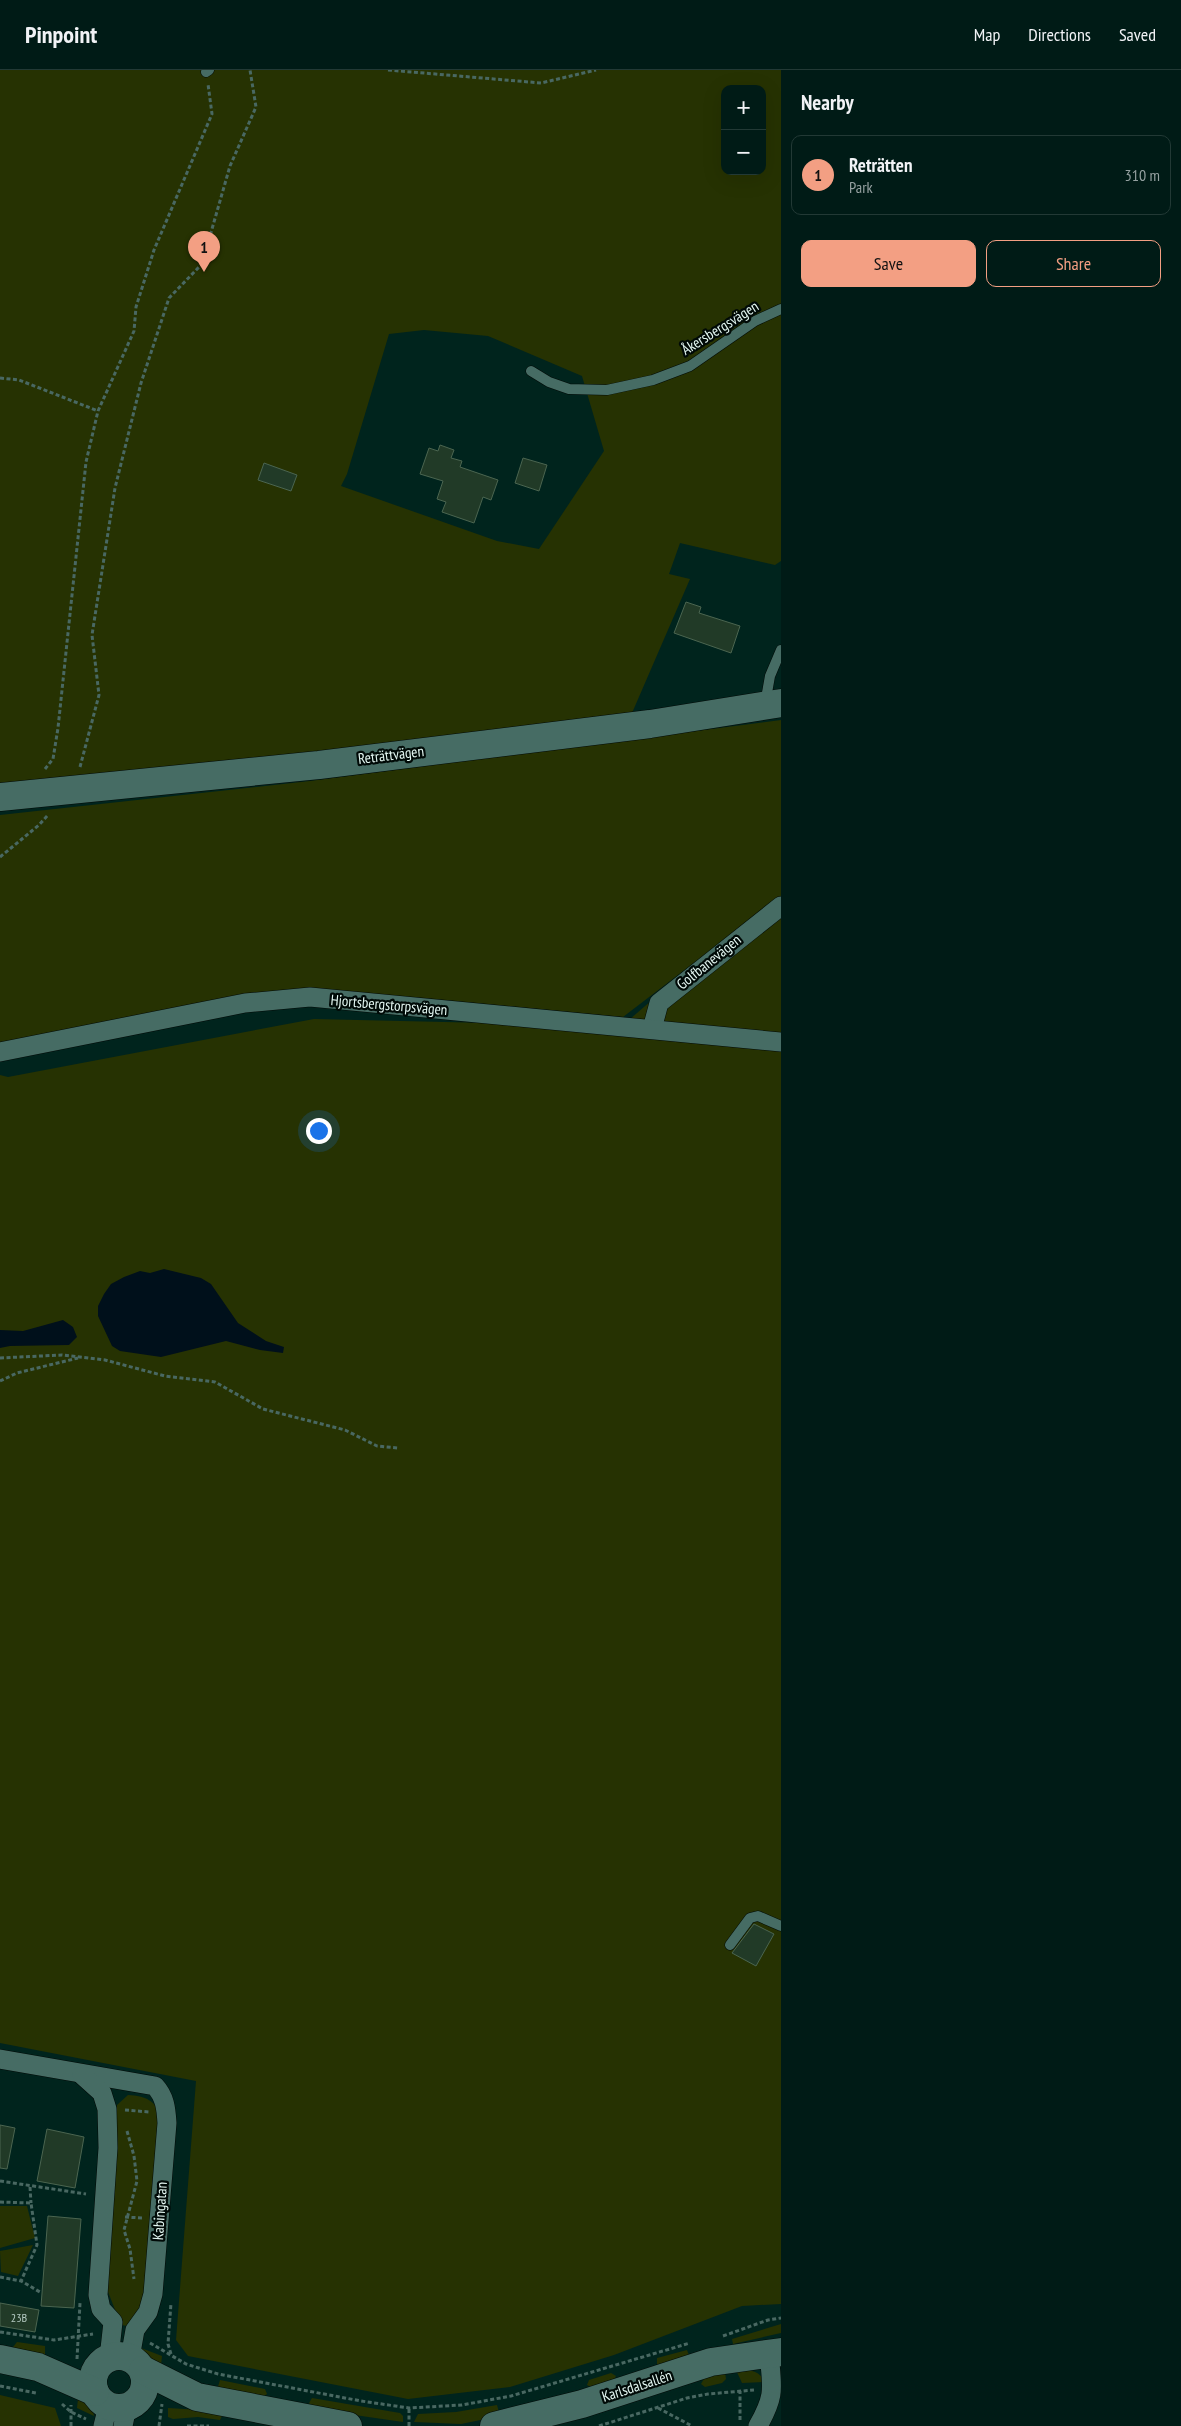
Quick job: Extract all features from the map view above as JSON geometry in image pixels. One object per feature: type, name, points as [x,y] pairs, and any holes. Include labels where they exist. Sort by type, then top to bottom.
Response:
[{"type":"street","name":"Reträttvägen","points":[[0,797],[319,765],[650,724],[773,704]]},
{"type":"street","name":"Golfbanevägen","points":[[652,1029],[658,1003],[781,906]]},
{"type":"street","name":"Hjortsbergstorpsvägen","points":[[0,1052],[245,1003],[302,998],[781,1042]]},
{"type":"street","points":[[0,2059],[82,2075],[102,2093],[116,2110]]},
{"type":"street","name":"Kabingatan","points":[[82,2075],[155,2086],[161,2093],[165,2103],[167,2123],[152,2300],[148,2312],[122,2353]]},
{"type":"street","points":[[113,2411],[146,2385],[122,2353],[113,2322],[102,2309],[98,2294],[108,2148],[116,2110],[114,2095],[131,2082]]},
{"type":"street","points":[[758,2426],[768,2408],[772,2389],[775,2352]]},
{"type":"street","name":"Karlsdalsallén","points":[[494,2426],[582,2404],[711,2362],[775,2352]]},
{"type":"street","points":[[113,2411],[94,2377],[122,2353]]},
{"type":"street","points":[[38,2367],[122,2353],[197,2397],[348,2426]]},
{"type":"street","points":[[0,2359],[38,2367],[113,2411],[197,2397]]},
{"type":"lane","name":"Åkersbergsvägen","points":[[531,371],[549,382],[570,389],[607,390],[653,380],[690,366],[755,321],[781,309]]},
{"type":"lane","points":[[773,704],[770,676],[781,650]]},
{"type":"lane","points":[[730,1945],[750,1918],[758,1916],[781,1926]]},
{"type":"path","points":[[0,857],[39,825],[76,781],[99,695],[92,635],[114,488],[141,383],[169,298],[202,264],[230,166],[256,107],[250,70]]},
{"type":"path","points":[[388,70],[541,83],[596,70]]},
{"type":"path","points":[[27,794],[53,759],[58,728],[86,462],[98,411],[134,331],[136,307],[154,250],[212,114],[208,71]]},
{"type":"path","points":[[0,378],[19,380],[98,411]]},
{"type":"path","points":[[0,1381],[17,1373],[81,1357]]},
{"type":"path","points":[[0,1358],[81,1357],[105,1360],[165,1376],[215,1382],[263,1409],[345,1430],[376,1446],[398,1448]]},
{"type":"path","points":[[116,2110],[126,2117]]},
{"type":"path","points":[[127,2124],[138,2181],[126,2217],[124,2230],[130,2249],[136,2289],[140,2296],[152,2300],[171,2301]]},
{"type":"path","points":[[0,2181],[30,2187],[87,2194]]},
{"type":"path","points":[[88,2185],[86,2214],[160,2219]]},
{"type":"path","points":[[21,2281],[37,2245],[30,2187]]},
{"type":"path","points":[[0,2202],[31,2203]]},
{"type":"path","points":[[0,2277],[21,2281],[40,2292]]},
{"type":"path","points":[[78,2335],[80,2299]]},
{"type":"path","points":[[714,2338],[781,2318]]},
{"type":"path","points":[[0,2332],[39,2339],[66,2339],[78,2335],[104,2332],[122,2353],[142,2340],[171,2354],[186,2364],[200,2369],[361,2401],[409,2408],[462,2405],[512,2396],[696,2342]]},
{"type":"path","points":[[0,2386],[45,2395]]},
{"type":"path","points":[[599,2426],[708,2394],[772,2389]]},
{"type":"path","points":[[739,2426],[740,2391]]},
{"type":"path","points":[[55,2400],[71,2412],[113,2411]]},
{"type":"path","points":[[408,2426],[409,2408]]},
{"type":"path","points":[[657,2408],[692,2426]]},
{"type":"path","points":[[71,2412],[71,2426]]},
{"type":"path","points":[[187,2426],[209,2426]]},
{"type":"green space","points":[[0,70],[781,70],[781,561],[775,565],[680,543],[669,574],[690,579],[632,713],[385,746],[0,789]],"holes":[[[424,330],[488,336],[582,376],[604,451],[539,549],[497,541],[341,486],[347,474],[389,334]]]},
{"type":"green space","points":[[781,720],[781,2304],[742,2306],[614,2355],[510,2387],[408,2399],[188,2356],[176,2340],[196,2081],[0,2043],[0,1075],[8,1077],[314,1019],[622,1026],[704,955],[623,1017],[412,997],[279,994],[0,1044],[0,815],[310,781]]},
{"type":"green space","points":[[128,2095],[140,2096],[149,2100],[156,2107],[162,2118],[150,2282],[141,2305],[128,2326],[121,2325],[103,2279],[117,2105]]},
{"type":"green space","points":[[0,2206],[27,2206],[35,2238],[0,2248]]},
{"type":"green space","points":[[33,2245],[18,2276],[1,2272],[0,2251]]},
{"type":"green space","points":[[781,2324],[781,2333],[733,2344],[732,2339]]},
{"type":"green space","points":[[17,2342],[45,2346],[45,2356],[19,2353],[13,2347]]},
{"type":"green space","points":[[141,2348],[162,2356],[160,2374],[144,2359]]},
{"type":"green space","points":[[687,2350],[690,2358],[664,2367],[657,2364],[657,2358]]},
{"type":"green space","points":[[736,2370],[756,2372],[764,2382],[742,2383]]},
{"type":"green space","points":[[725,2372],[726,2379],[722,2383],[705,2387],[701,2384],[705,2377]]},
{"type":"green space","points":[[611,2373],[616,2376],[612,2383],[595,2389],[587,2385],[589,2380]]},
{"type":"green space","points":[[220,2380],[265,2389],[267,2394],[259,2400],[217,2390]]},
{"type":"green space","points":[[79,2390],[91,2399],[94,2416],[77,2408]]},
{"type":"green space","points":[[0,2395],[55,2408],[61,2426],[0,2426]]},
{"type":"green space","points":[[312,2398],[400,2413],[403,2416],[403,2422],[313,2409],[309,2403]]},
{"type":"green space","points":[[497,2405],[500,2416],[461,2424],[414,2422],[418,2414],[456,2412]]},
{"type":"green space","points":[[168,2408],[218,2411],[222,2416],[220,2420],[198,2417],[173,2419],[168,2417]]},
{"type":"water","points":[[164,1269],[201,1278],[211,1284],[238,1323],[266,1341],[284,1347],[283,1353],[260,1350],[226,1341],[161,1357],[120,1351],[112,1346],[98,1316],[98,1306],[104,1294],[111,1284],[124,1277],[140,1271],[150,1273]]},
{"type":"water","points":[[63,1320],[73,1327],[77,1337],[69,1345],[10,1346],[0,1348],[0,1330],[23,1331]]},
{"type":"building","points":[[440,445],[454,450],[451,458],[462,461],[460,467],[498,480],[491,500],[483,497],[474,523],[442,512],[446,502],[437,499],[443,481],[420,474],[429,448],[438,451]]},
{"type":"building","points":[[523,458],[547,465],[539,491],[515,483]]},
{"type":"building","points":[[264,463],[297,475],[291,491],[258,480]]},
{"type":"building","points":[[686,602],[701,607],[699,613],[740,626],[731,653],[674,633]]},
{"type":"building","points":[[754,1924],[774,1934],[756,1966],[732,1953]]},
{"type":"building","points":[[0,2125],[15,2128],[7,2169],[0,2168]]},
{"type":"building","points":[[47,2129],[84,2137],[75,2188],[37,2181]]},
{"type":"building","points":[[48,2216],[81,2219],[74,2308],[41,2306]]},
{"type":"building","points":[[0,2303],[39,2310],[35,2332],[0,2326]]},
{"type":"place","name":"Reträtten","points":[[204,272]]}]
